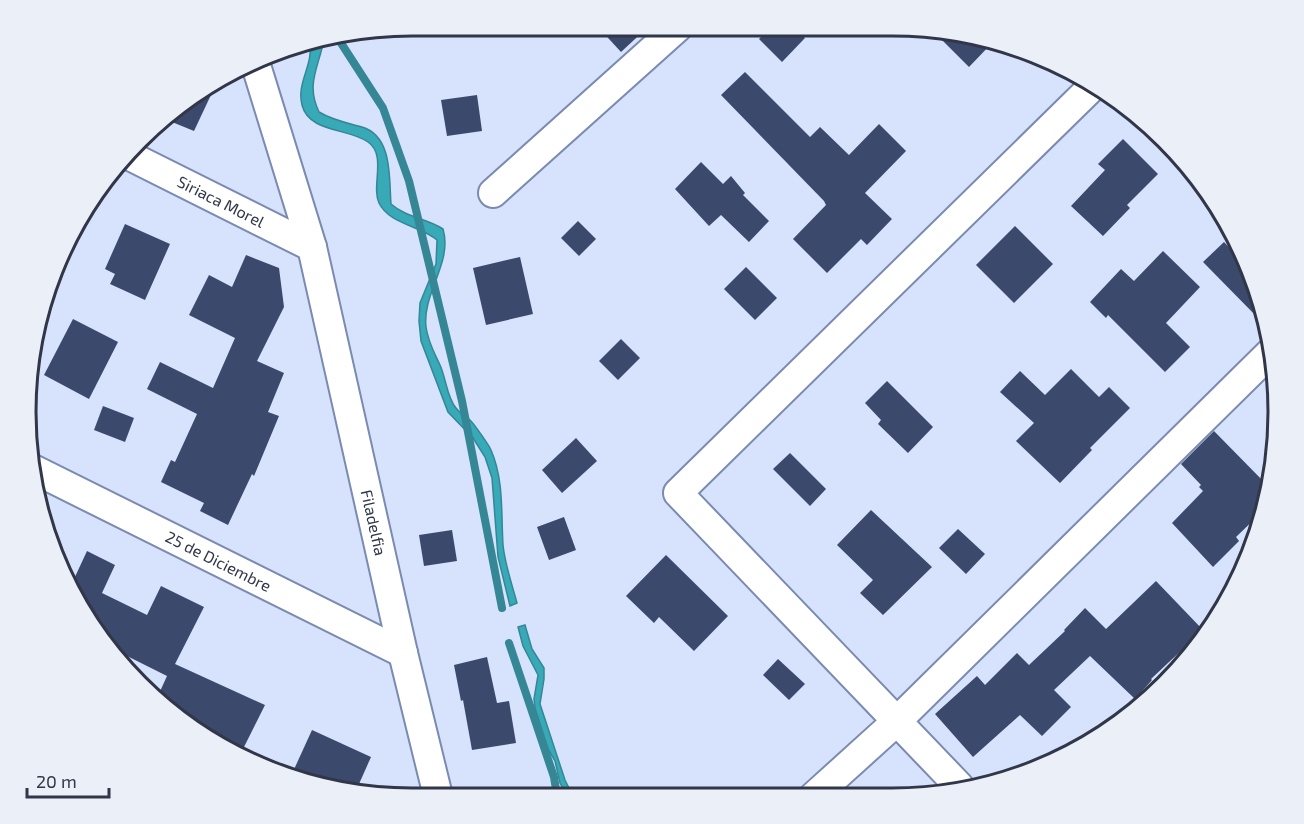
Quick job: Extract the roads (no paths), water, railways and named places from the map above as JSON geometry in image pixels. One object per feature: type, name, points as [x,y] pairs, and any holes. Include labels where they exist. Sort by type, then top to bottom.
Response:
[{"type":"street","points":[[493,193],[668,36]]},
{"type":"street","name":"Filadelfia","points":[[257,70],[312,247],[403,653],[436,788]]},
{"type":"street","points":[[956,783],[678,493],[1088,91]]},
{"type":"street","name":"Siriaca Morel","points":[[134,158],[312,247]]},
{"type":"street","points":[[823,788],[897,721],[1264,359]]},
{"type":"street","name":"25 de Diciembre","points":[[41,473],[403,653]]},
{"type":"water","points":[[322,47],[313,87],[319,112],[372,132],[379,139],[387,160],[391,204],[403,212],[443,229],[444,254],[428,302],[426,327],[453,404],[478,430],[490,447],[495,461],[500,485],[504,552],[517,603],[510,606],[498,557],[492,478],[485,457],[473,438],[448,412],[421,341],[420,303],[436,264],[437,240],[390,216],[379,203],[377,155],[368,142],[321,125],[306,114],[302,105],[301,88],[310,50]]},
{"type":"water","points":[[525,625],[532,649],[544,668],[540,704],[569,788],[563,788],[560,783],[555,761],[548,749],[535,708],[534,699],[538,675],[523,646],[518,627]]},
{"type":"waterway","points":[[341,43],[383,108],[409,181],[462,401],[502,608]]},
{"type":"waterway","points":[[509,643],[556,788]]}]
